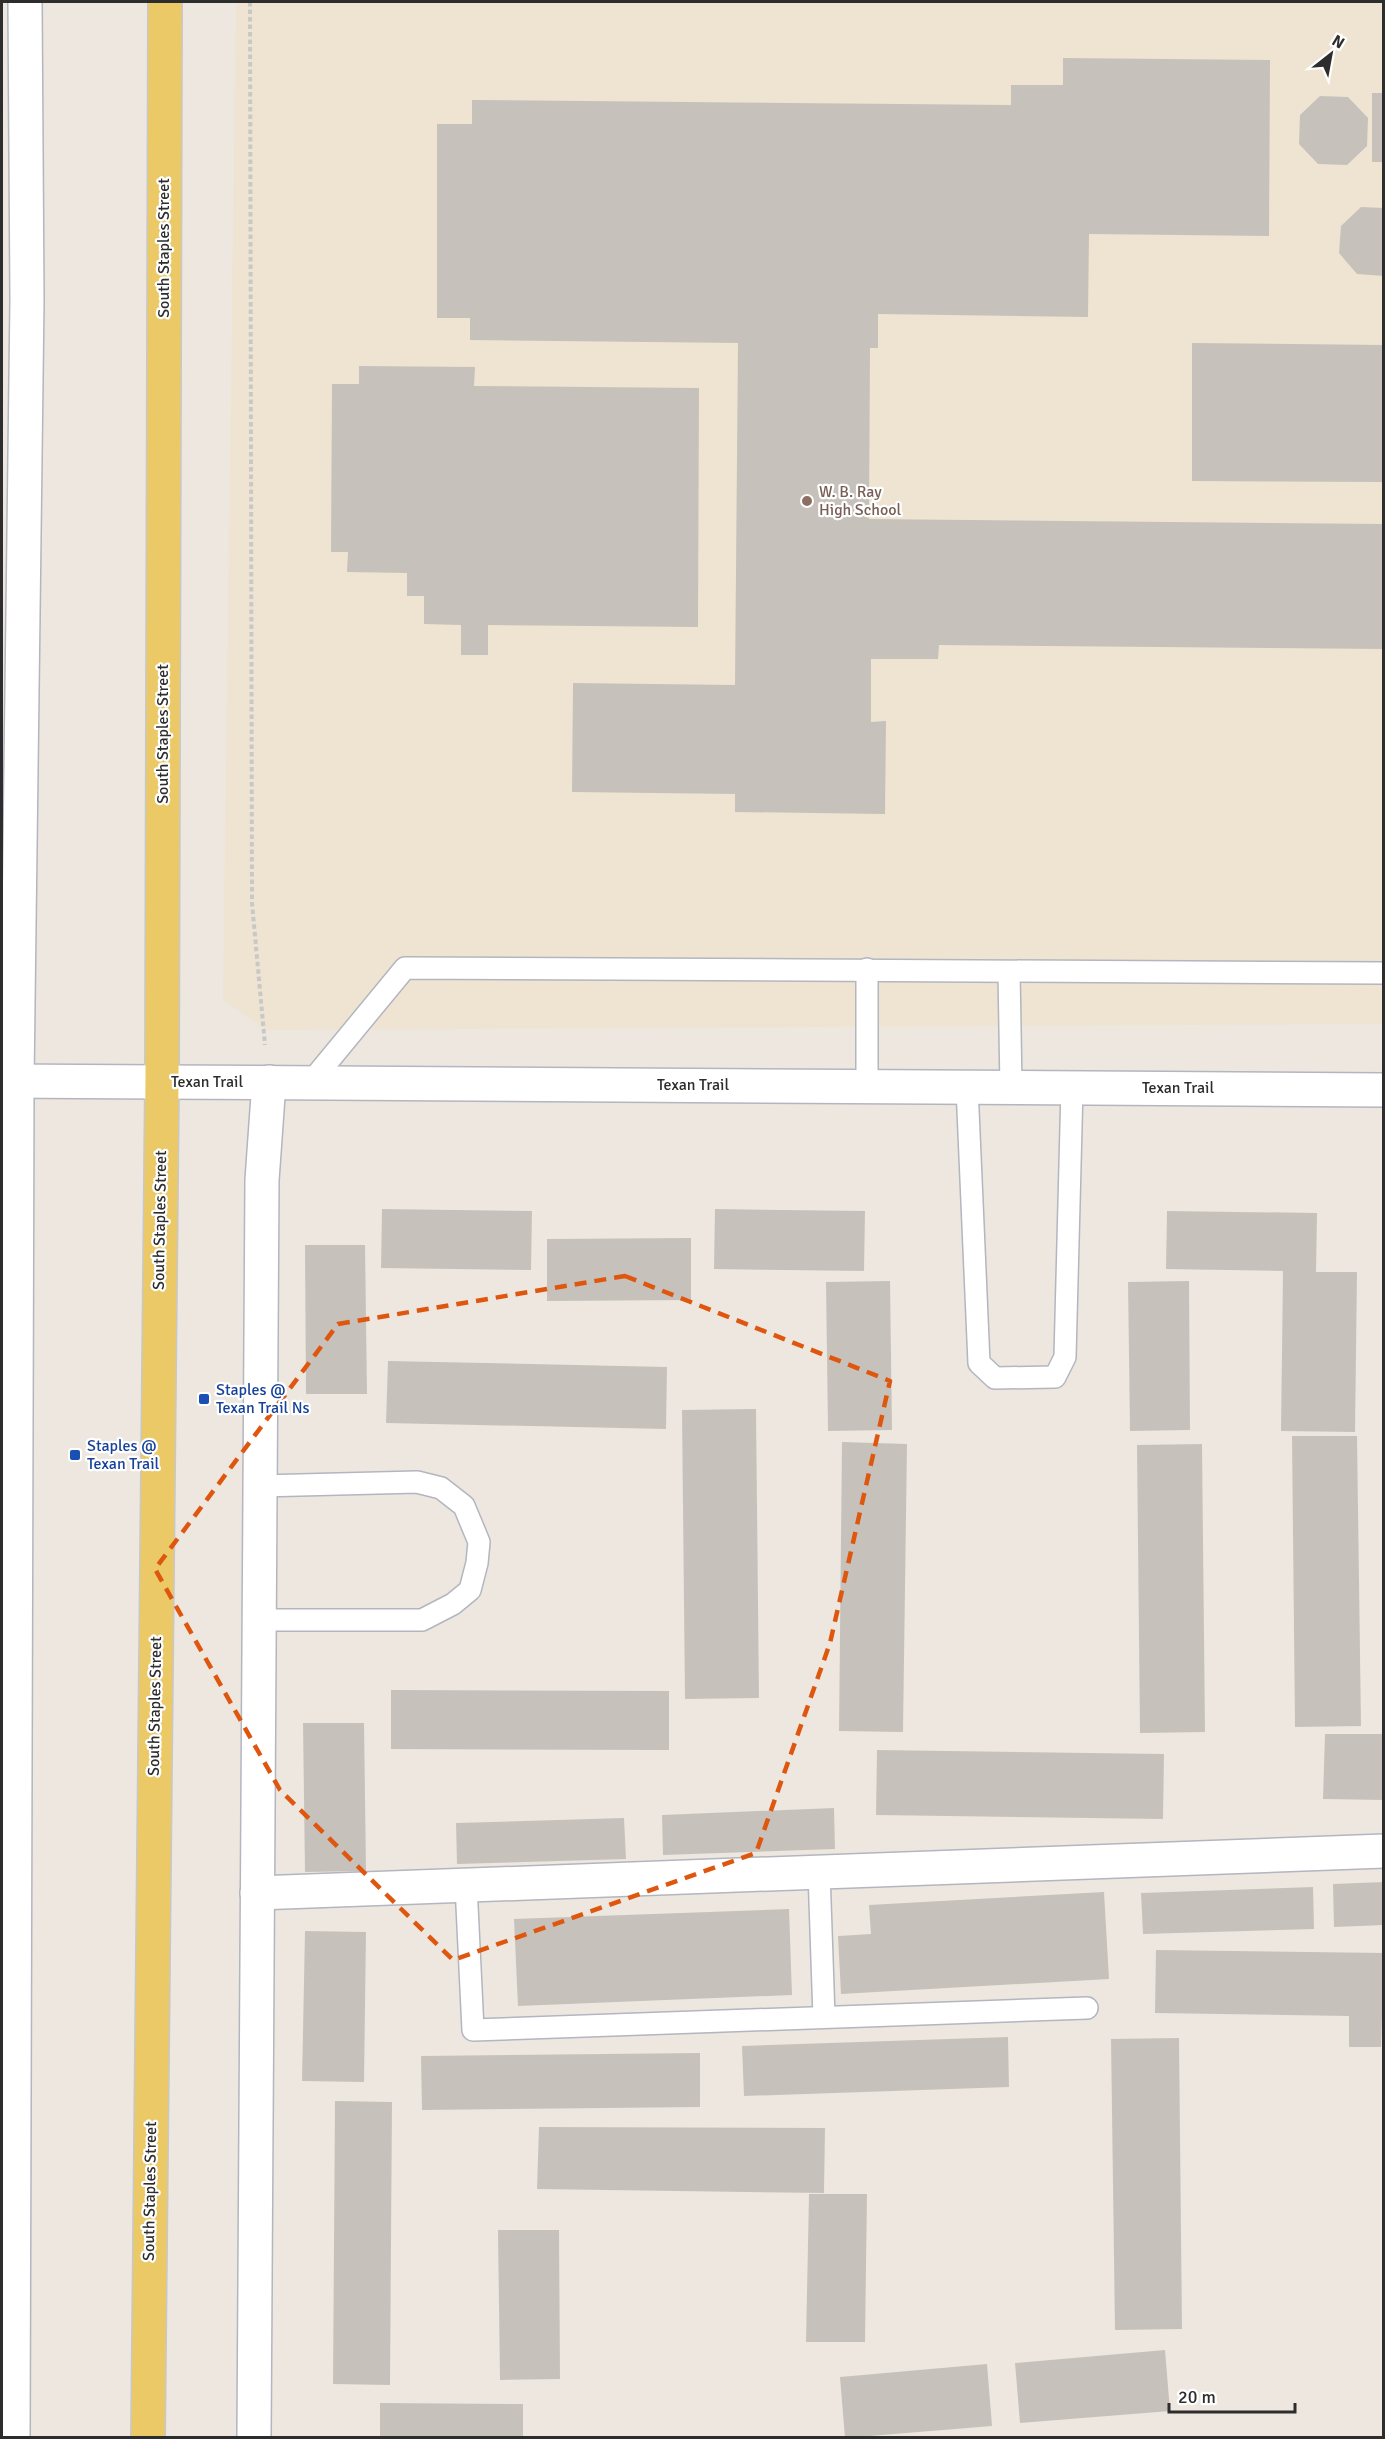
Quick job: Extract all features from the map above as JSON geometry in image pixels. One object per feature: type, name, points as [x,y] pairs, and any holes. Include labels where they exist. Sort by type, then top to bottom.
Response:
[{"type":"main road","name":"South Staples Street","points":[[148,2438],[162,1082],[165,2]]},
{"type":"street","points":[[13,2438],[9,1081],[27,300],[25,2]]},
{"type":"street","name":"Texan Trail","points":[[9,1081],[1383,1090]]},
{"type":"street","points":[[254,2438],[262,1180],[269,1082]]},
{"type":"street","points":[[257,1893],[1383,1851]]},
{"type":"lane","points":[[311,1082],[405,968],[1383,973]]},
{"type":"lane","points":[[867,969],[867,1086]]},
{"type":"lane","points":[[1009,972],[1011,1087]]},
{"type":"lane","points":[[967,1087],[979,1363],[994,1378],[1055,1377],[1065,1357],[1072,1088]]},
{"type":"lane","points":[[259,1620],[422,1620],[453,1604],[470,1590],[477,1563],[478,1542],[464,1506],[441,1488],[417,1482],[260,1486]]},
{"type":"lane","points":[[819,1872],[824,2018]]},
{"type":"lane","points":[[466,1885],[473,2030],[1087,2008]]},
{"type":"path","points":[[250,2],[252,903],[269,1082]]},
{"type":"highlighted area","points":[[625,1276],[890,1381],[830,1643],[756,1853],[453,1960],[280,1790],[155,1569],[338,1324]]},
{"type":"shaded area","name":"W. B. Ray High School","points":[[236,2],[1383,2],[1383,1024],[266,1030],[223,1000]]},
{"type":"building","points":[[1063,58],[1270,60],[1269,236],[1089,234],[1088,317],[878,314],[878,348],[870,348],[869,519],[1384,524],[1384,649],[939,645],[938,659],[871,659],[871,722],[886,721],[885,814],[735,812],[735,794],[572,792],[573,683],[735,685],[738,343],[470,340],[470,318],[437,318],[437,124],[472,124],[472,100],[1011,105],[1011,85],[1063,85]]},
{"type":"building","points":[[1372,93],[1384,93],[1384,162],[1372,162]]},
{"type":"building","points":[[1320,96],[1348,97],[1368,118],[1367,146],[1347,165],[1318,164],[1299,144],[1300,115]]},
{"type":"building","points":[[1361,207],[1384,208],[1384,276],[1357,274],[1339,253],[1341,226]]},
{"type":"building","points":[[1192,343],[1384,345],[1384,482],[1192,481]]},
{"type":"building","points":[[359,366],[475,367],[474,386],[699,388],[698,627],[488,625],[488,655],[461,655],[461,625],[424,624],[424,596],[407,596],[407,573],[347,572],[348,552],[331,552],[332,384],[359,384]]},
{"type":"building","points":[[382,1209],[532,1211],[531,1270],[381,1268]]},
{"type":"building","points":[[715,1209],[865,1211],[864,1271],[714,1269]]},
{"type":"building","points":[[1167,1211],[1317,1213],[1316,1272],[1357,1272],[1355,1432],[1281,1431],[1283,1271],[1166,1269]]},
{"type":"building","points":[[691,1238],[691,1300],[547,1301],[547,1239]]},
{"type":"building","points":[[305,1245],[365,1245],[367,1394],[306,1394]]},
{"type":"building","points":[[890,1281],[892,1430],[828,1431],[826,1282]]},
{"type":"building","points":[[1189,1281],[1190,1430],[1130,1431],[1128,1282]]},
{"type":"building","points":[[388,1361],[667,1367],[666,1429],[386,1423]]},
{"type":"building","points":[[756,1409],[759,1698],[685,1699],[682,1410]]},
{"type":"building","points":[[1292,1436],[1357,1436],[1361,1726],[1295,1727]]},
{"type":"building","points":[[842,1442],[907,1444],[903,1732],[839,1731]]},
{"type":"building","points":[[1202,1444],[1205,1732],[1140,1733],[1137,1445]]},
{"type":"building","points":[[391,1690],[669,1691],[669,1750],[391,1749]]},
{"type":"building","points":[[303,1723],[364,1723],[366,1871],[305,1872]]},
{"type":"building","points":[[1325,1734],[1384,1734],[1384,1800],[1323,1799]]},
{"type":"building","points":[[877,1750],[1164,1754],[1163,1819],[876,1815]]},
{"type":"building","points":[[834,1808],[835,1849],[663,1855],[662,1815]]},
{"type":"building","points":[[624,1818],[626,1859],[457,1864],[456,1823]]},
{"type":"building","points":[[1384,1882],[1384,1925],[1334,1927],[1333,1884]]},
{"type":"building","points":[[1313,1887],[1314,1929],[1143,1934],[1141,1893]]},
{"type":"building","points":[[1104,1892],[1109,1979],[841,1994],[838,1936],[871,1934],[869,1905]]},
{"type":"building","points":[[789,1909],[792,1995],[518,2006],[514,1919]]},
{"type":"building","points":[[305,1931],[366,1932],[364,2082],[302,2081]]},
{"type":"building","points":[[1156,1950],[1384,1953],[1381,2047],[1349,2047],[1349,2016],[1155,2013]]},
{"type":"building","points":[[1008,2037],[1009,2087],[744,2096],[742,2046]]},
{"type":"building","points":[[1179,2038],[1182,2329],[1115,2330],[1111,2039]]},
{"type":"building","points":[[700,2053],[700,2107],[422,2110],[421,2056]]},
{"type":"building","points":[[335,2101],[392,2102],[390,2385],[333,2384]]},
{"type":"building","points":[[539,2127],[825,2128],[824,2193],[537,2189]]},
{"type":"building","points":[[809,2194],[867,2194],[865,2342],[806,2342]]},
{"type":"building","points":[[498,2230],[559,2230],[560,2379],[500,2380]]},
{"type":"building","points":[[1165,2350],[1170,2411],[1020,2423],[1015,2363]]},
{"type":"building","points":[[987,2364],[992,2426],[845,2438],[840,2377]]},
{"type":"building","points":[[380,2403],[523,2404],[523,2438],[380,2438]]},
{"type":"place","name":"W. B. Ray High School","points":[[807,501]]},
{"type":"place","name":"Staples @ Texan Trail Ns","points":[[204,1399]]},
{"type":"place","name":"Staples @ Texan Trail","points":[[75,1455]]}]
